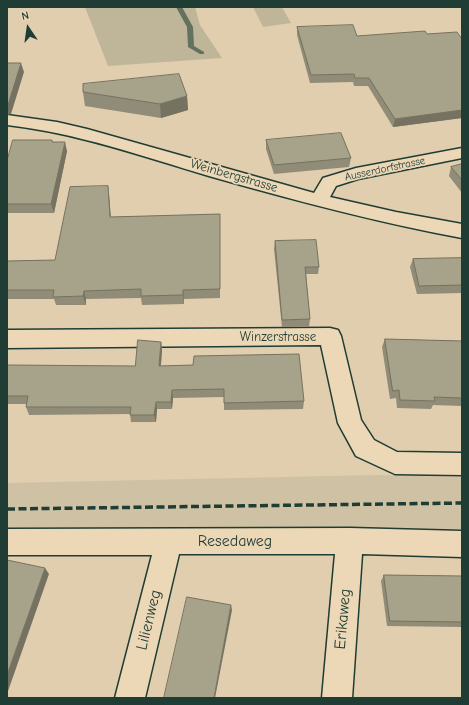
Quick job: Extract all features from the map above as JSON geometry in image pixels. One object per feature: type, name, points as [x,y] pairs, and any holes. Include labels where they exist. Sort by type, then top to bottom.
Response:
[{"type":"street","name":"Weinbergstrasse","points":[[7,120],[76,130],[319,200],[417,223],[462,231]]},
{"type":"street","name":"Ausserdorfstrasse","points":[[319,200],[329,182],[356,174],[462,153]]},
{"type":"street","name":"Winzerstrasse","points":[[7,339],[330,336],[350,423],[365,448],[395,463],[462,464]]},
{"type":"street","name":"Resedaweg","points":[[7,542],[350,541],[462,544]]},
{"type":"street","name":"Erikaweg","points":[[337,698],[350,541]]},
{"type":"street","name":"Lilienweg","points":[[130,698],[169,542]]},
{"type":"shaded area","points":[[85,7],[195,7],[200,25],[222,58],[108,66]]},
{"type":"shaded area","points":[[253,7],[282,7],[291,23],[263,27]]},
{"type":"shaded area","points":[[378,475],[462,477],[462,529],[388,533],[7,528],[7,483]]},
{"type":"building","points":[[353,25],[357,36],[425,31],[427,34],[457,32],[462,39],[462,110],[395,119],[369,78],[355,78],[354,74],[311,75],[297,27]]},
{"type":"building","points":[[7,63],[21,63],[8,105],[7,105]]},
{"type":"building","points":[[179,74],[187,96],[160,104],[83,92],[83,84]]},
{"type":"building","points":[[341,133],[351,158],[274,165],[266,140]]},
{"type":"building","points":[[13,140],[52,140],[52,142],[65,142],[51,204],[7,204],[7,161]]},
{"type":"building","points":[[462,164],[462,180],[451,167]]},
{"type":"building","points":[[108,186],[110,217],[220,214],[220,289],[183,290],[183,295],[141,296],[141,289],[84,291],[83,296],[53,297],[54,290],[7,290],[7,261],[55,260],[70,187]]},
{"type":"building","points":[[316,240],[319,267],[305,267],[310,319],[282,320],[275,241]]},
{"type":"building","points":[[462,258],[462,285],[419,286],[413,259]]},
{"type":"building","points":[[385,339],[462,341],[462,398],[434,397],[435,401],[400,400],[399,390],[393,391]]},
{"type":"building","points":[[138,340],[161,342],[159,366],[193,365],[194,356],[299,354],[304,401],[224,403],[224,389],[172,390],[171,402],[156,402],[154,415],[130,415],[131,407],[26,407],[28,396],[7,396],[7,365],[135,366]]},
{"type":"building","points":[[7,560],[45,568],[7,675]]},
{"type":"building","points":[[384,575],[462,576],[462,622],[390,621]]},
{"type":"building","points":[[187,597],[231,605],[214,698],[164,698]]},
{"type":"waterway","points":[[179,7],[189,23],[191,47],[202,53]]},
{"type":"railway","points":[[7,509],[462,503]]}]
